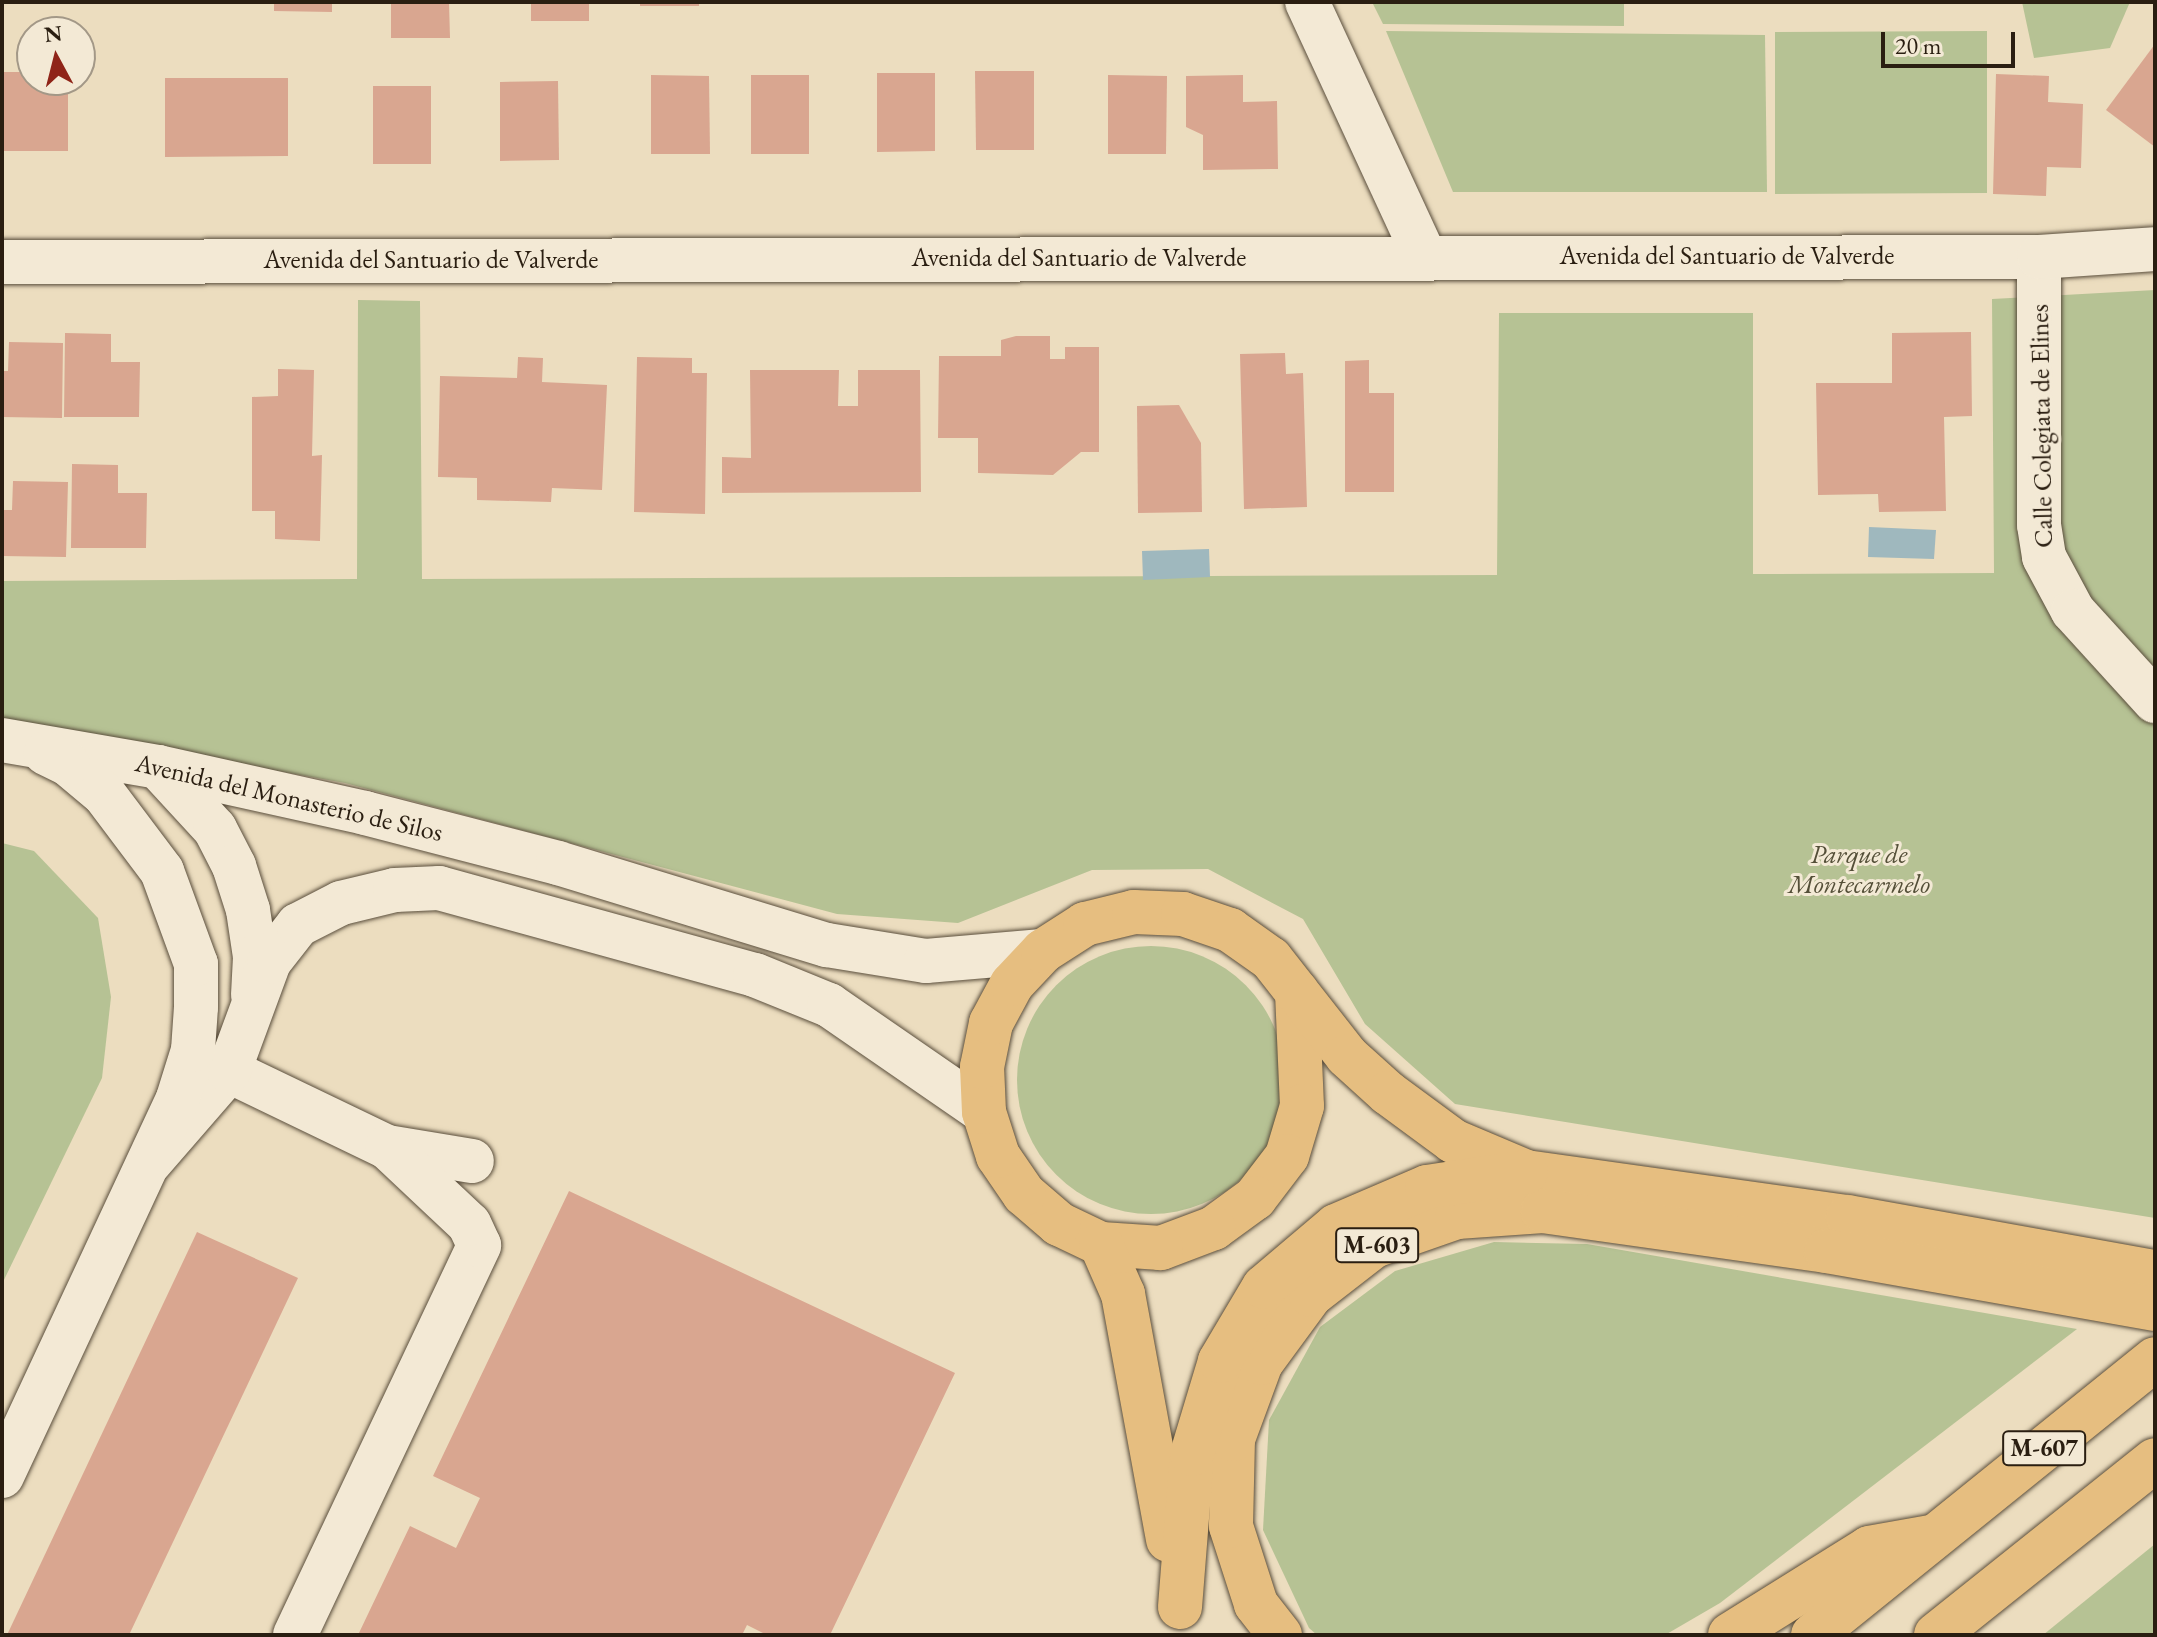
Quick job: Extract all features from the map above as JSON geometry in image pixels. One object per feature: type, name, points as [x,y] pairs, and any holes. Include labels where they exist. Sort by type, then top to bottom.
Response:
[{"type":"main road","points":[[1134,912],[1183,914],[1230,930],[1271,959],[1297,992],[1302,1106],[1287,1156],[1263,1187],[1214,1228],[1161,1248],[1101,1244],[1059,1224],[1024,1194],[998,1156],[984,1112],[982,1067],[991,1023],[1012,984],[1043,951],[1097,921],[1134,912]]},
{"type":"main road","name":"M-603","points":[[1297,992],[1347,1056],[1388,1093],[1453,1141],[1526,1172],[1837,1234],[2155,1309]]},
{"type":"main road","name":"M-603","points":[[1181,1621],[1192,1454],[1220,1361],[1264,1287],[1336,1226],[1427,1187],[1526,1172]]},
{"type":"main road","name":"M-603","points":[[1280,1635],[1256,1604],[1231,1526],[1233,1439],[1261,1363],[1303,1306],[1374,1246],[1457,1217],[1543,1211],[1837,1234],[2155,1272]]},
{"type":"main road","points":[[1101,1244],[1123,1294],[1181,1621]]},
{"type":"main road","name":"M-607","points":[[1813,1635],[2155,1359]]},
{"type":"main road","name":"M-607","points":[[1936,1635],[2155,1460]]},
{"type":"main road","points":[[1730,1635],[1869,1548],[1933,1537]]},
{"type":"street","points":[[1307,2],[1425,257]]},
{"type":"street","name":"Avenida del Santuario de Valverde","points":[[2,262],[2039,257],[2155,249]]},
{"type":"street","name":"Calle Colegiata de Elines","points":[[2039,257],[2039,525],[2044,557],[2073,611],[2155,701]]},
{"type":"street","name":"Avenida del Monasterio de Silos","points":[[11,742],[158,767],[544,859],[827,945],[926,961],[1043,951]]},
{"type":"street","name":"Avenida del Monasterio de Silos","points":[[2,1476],[150,1162],[193,1050],[196,964],[184,920],[162,871],[104,794],[68,764],[11,742]]},
{"type":"street","points":[[158,767],[215,829],[234,866],[253,941],[253,1000]]},
{"type":"street","name":"Avenida del Monasterio de Silos","points":[[150,1162],[229,1071],[269,962],[298,925],[341,903],[395,890],[439,888],[717,963],[787,988],[829,1005],[880,1037],[984,1112]]},
{"type":"street","points":[[229,1071],[387,1147],[472,1161]]},
{"type":"street","points":[[295,1635],[479,1245],[469,1224],[387,1147]]},
{"type":"green space","points":[[1372,2],[1624,2],[1624,26],[1383,24]]},
{"type":"green space","points":[[2022,2],[2130,2],[2110,48],[2034,58]]},
{"type":"green space","points":[[1386,31],[1765,35],[1767,192],[1453,192]]},
{"type":"green space","points":[[1987,31],[1987,193],[1775,194],[1775,32]]},
{"type":"green space","name":"Parque de Montecarmelo","points":[[2155,290],[2155,1218],[1455,1104],[1365,1024],[1303,919],[1208,869],[1092,870],[958,923],[837,914],[345,783],[2,722],[2,581],[357,579],[358,300],[420,301],[422,579],[1497,575],[1499,313],[1753,313],[1753,574],[1994,573],[1992,299]]},
{"type":"green space","points":[[2,843],[34,851],[98,918],[111,997],[102,1078],[2,1284]]},
{"type":"green space","points":[[1151,946],[1190,952],[1214,962],[1236,977],[1254,995],[1269,1017],[1279,1041],[1285,1080],[1279,1119],[1269,1143],[1254,1165],[1236,1183],[1214,1198],[1190,1208],[1151,1214],[1112,1208],[1088,1198],[1066,1183],[1048,1165],[1033,1143],[1023,1119],[1017,1080],[1023,1041],[1033,1017],[1048,995],[1066,977],[1088,962],[1112,952]]},
{"type":"green space","points":[[1494,1242],[1587,1244],[2077,1329],[1720,1603],[1665,1635],[1317,1635],[1309,1628],[1263,1530],[1269,1420],[1320,1327],[1395,1271]]},
{"type":"green space","points":[[2155,1544],[2155,1635],[2043,1635]]},
{"type":"water","points":[[1869,527],[1936,530],[1934,559],[1868,557]]},
{"type":"water","points":[[1209,549],[1210,577],[1143,580],[1142,551]]},
{"type":"building","points":[[274,2],[332,2],[332,12],[274,11]]},
{"type":"building","points":[[391,2],[449,2],[450,38],[391,38]]},
{"type":"building","points":[[531,2],[589,2],[589,21],[531,21]]},
{"type":"building","points":[[640,2],[699,2],[699,6],[640,6]]},
{"type":"building","points":[[2155,44],[2155,147],[2106,110]]},
{"type":"building","points":[[975,71],[1034,71],[1034,150],[976,150]]},
{"type":"building","points":[[4,72],[16,72],[16,96],[68,96],[68,151],[2,151]]},
{"type":"building","points":[[877,73],[935,73],[935,151],[877,152]]},
{"type":"building","points":[[1996,74],[2049,76],[2048,102],[2083,104],[2081,168],[2047,167],[2046,196],[1993,194]]},
{"type":"building","points":[[651,75],[709,76],[710,154],[651,154]]},
{"type":"building","points":[[751,75],[809,75],[809,154],[751,154]]},
{"type":"building","points":[[1108,75],[1167,76],[1166,154],[1108,154]]},
{"type":"building","points":[[1243,75],[1243,102],[1277,101],[1278,169],[1203,170],[1203,135],[1186,127],[1186,76]]},
{"type":"building","points":[[165,78],[288,78],[288,156],[165,157]]},
{"type":"building","points":[[558,81],[559,160],[500,161],[500,82]]},
{"type":"building","points":[[373,86],[431,86],[431,164],[373,164]]},
{"type":"building","points":[[1971,332],[1972,416],[1944,417],[1946,511],[1879,512],[1878,494],[1818,495],[1816,383],[1892,383],[1892,333]]},
{"type":"building","points":[[65,333],[111,334],[111,362],[140,362],[139,417],[64,417]]},
{"type":"building","points":[[1016,336],[1050,336],[1050,359],[1065,359],[1065,347],[1099,347],[1099,452],[1081,452],[1053,475],[978,473],[978,438],[938,438],[939,356],[1001,356],[1001,340]]},
{"type":"building","points":[[9,342],[63,343],[62,418],[2,417],[2,371],[8,371]]},
{"type":"building","points":[[1285,353],[1286,374],[1303,373],[1307,507],[1244,509],[1240,354]]},
{"type":"building","points":[[518,357],[543,358],[542,382],[607,385],[602,490],[552,488],[551,502],[477,500],[477,478],[438,477],[440,376],[517,378]]},
{"type":"building","points":[[637,357],[692,358],[692,373],[707,373],[705,514],[634,512]]},
{"type":"building","points":[[1369,360],[1369,393],[1394,393],[1394,492],[1345,492],[1345,361]]},
{"type":"building","points":[[278,369],[314,370],[312,456],[322,455],[320,541],[275,539],[275,511],[252,511],[252,397],[278,396]]},
{"type":"building","points":[[750,370],[839,370],[838,406],[858,406],[858,370],[920,370],[921,492],[722,493],[722,457],[751,458]]},
{"type":"building","points":[[1179,405],[1201,443],[1202,512],[1138,513],[1137,406]]},
{"type":"building","points":[[72,464],[118,465],[118,493],[147,493],[146,548],[71,548]]},
{"type":"building","points":[[13,481],[68,482],[66,557],[2,556],[2,510],[12,510]]},
{"type":"building","points":[[569,1191],[955,1373],[830,1635],[767,1635],[747,1625],[742,1635],[358,1635],[410,1526],[456,1548],[480,1498],[433,1476]]},
{"type":"building","points":[[197,1232],[298,1278],[129,1635],[7,1635]]}]
